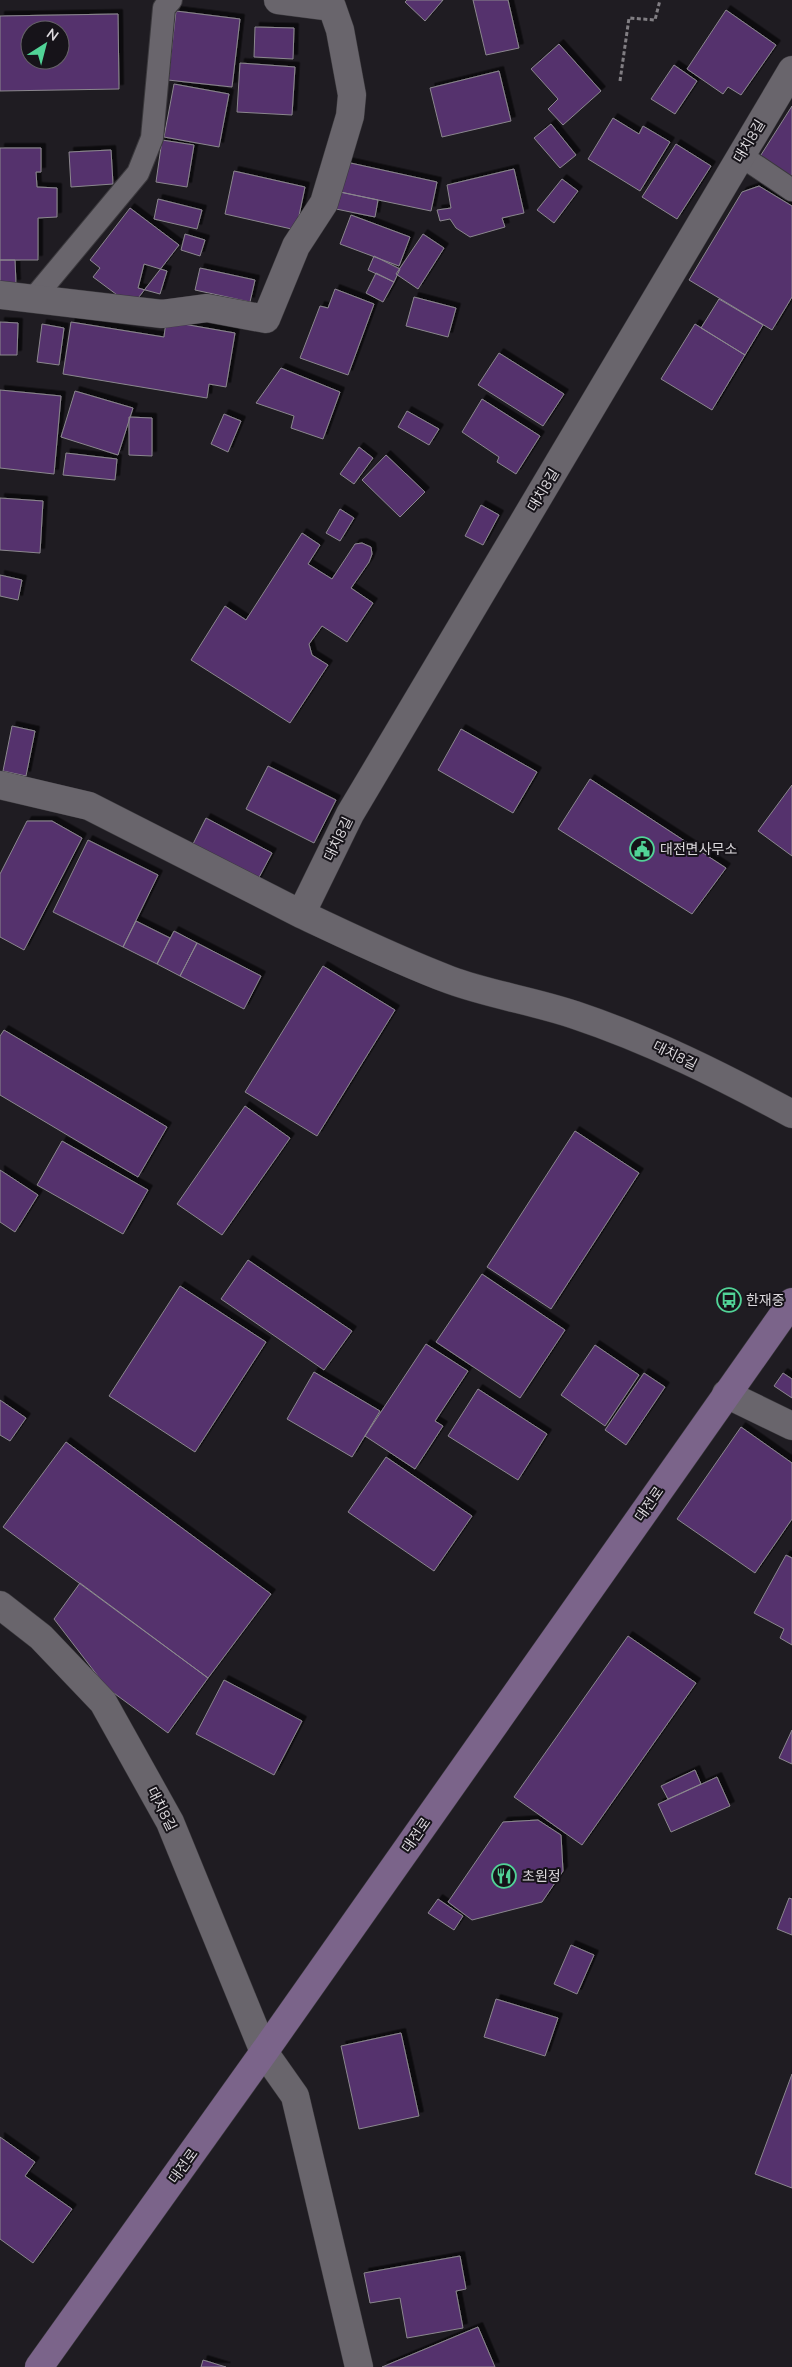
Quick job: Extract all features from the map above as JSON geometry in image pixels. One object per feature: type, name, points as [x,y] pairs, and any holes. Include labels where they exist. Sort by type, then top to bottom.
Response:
[{"type":"street","points":[[0,295],[162,314],[207,308],[266,319],[296,246],[324,203],[350,116],[352,94],[340,30],[332,6],[278,0]]},
{"type":"street","name":"대치8길","points":[[301,914],[350,814],[792,70]]},
{"type":"street","name":"대치8길","points":[[0,785],[89,806],[301,914],[384,953],[452,981],[573,1014],[645,1041],[792,1114]]},
{"type":"street","name":"대전로","points":[[39,2367],[264,2052],[792,1302]]},
{"type":"street","points":[[726,1394],[792,1426]]},
{"type":"street","name":"대치8길","points":[[0,1605],[41,1637],[103,1702],[170,1822],[264,2052],[295,2096],[359,2367]]},
{"type":"lane","points":[[34,298],[138,173],[152,138],[164,8],[171,0]]},
{"type":"lane","points":[[740,155],[792,190]]},
{"type":"path","points":[[620,81],[629,18],[655,20],[660,0]]},
{"type":"building","points":[[407,0],[443,0],[425,21],[405,2]]},
{"type":"building","points":[[473,0],[508,0],[519,48],[486,55]]},
{"type":"building","points":[[726,10],[776,45],[741,95],[728,87],[723,94],[687,69]]},
{"type":"building","points":[[176,11],[240,19],[232,87],[168,80]]},
{"type":"building","points":[[118,14],[119,89],[0,91],[0,16]]},
{"type":"building","points":[[255,27],[294,28],[293,59],[254,57]]},
{"type":"building","points":[[559,44],[601,91],[563,125],[548,109],[558,99],[531,69]]},
{"type":"building","points":[[240,63],[295,67],[292,115],[237,112]]},
{"type":"building","points":[[674,65],[697,81],[675,114],[651,99]]},
{"type":"building","points":[[499,71],[511,121],[442,137],[430,88]]},
{"type":"building","points":[[174,84],[229,94],[219,147],[164,137]]},
{"type":"building","points":[[792,106],[792,179],[759,158]]},
{"type":"building","points":[[613,118],[639,134],[643,126],[670,142],[640,191],[588,159]]},
{"type":"building","points":[[551,124],[576,155],[560,168],[534,138]]},
{"type":"building","points":[[162,140],[194,145],[187,187],[156,182]]},
{"type":"building","points":[[676,144],[711,166],[677,219],[642,197]]},
{"type":"building","points":[[0,148],[41,148],[41,172],[36,172],[37,187],[57,188],[57,217],[38,218],[38,260],[0,260]]},
{"type":"building","points":[[111,150],[113,184],[71,187],[69,152]]},
{"type":"building","points":[[346,162],[437,182],[431,211],[340,192]]},
{"type":"building","points":[[514,169],[524,213],[502,218],[505,227],[470,237],[456,228],[450,219],[440,221],[437,210],[451,208],[447,185]]},
{"type":"building","points":[[234,171],[305,187],[296,230],[225,214]]},
{"type":"building","points":[[562,179],[578,191],[554,223],[537,210]]},
{"type":"building","points":[[759,186],[792,206],[792,297],[772,330],[689,280],[742,192]]},
{"type":"building","points":[[340,192],[378,200],[375,217],[336,209]]},
{"type":"building","points":[[158,199],[202,210],[197,229],[154,219]]},
{"type":"building","points":[[130,208],[179,245],[132,306],[93,277],[100,268],[90,260]]},
{"type":"building","points":[[351,215],[410,237],[399,266],[340,244]]},
{"type":"building","points":[[185,234],[205,240],[200,256],[181,250]]},
{"type":"building","points":[[423,234],[444,248],[418,289],[396,274]]},
{"type":"building","points":[[374,256],[400,269],[394,282],[368,270]]},
{"type":"building","points":[[0,260],[15,260],[16,284],[0,284]]},
{"type":"building","points":[[144,264],[167,271],[160,294],[138,288]]},
{"type":"building","points":[[200,268],[255,280],[250,302],[195,290]]},
{"type":"building","points":[[376,273],[394,282],[383,302],[366,293]]},
{"type":"building","points":[[335,289],[374,304],[348,375],[300,358],[320,306],[328,308]]},
{"type":"building","points":[[414,297],[456,308],[448,337],[406,326]]},
{"type":"building","points":[[719,299],[763,325],[745,355],[701,328]]},
{"type":"building","points":[[166,321],[235,333],[226,387],[209,384],[207,398],[63,374],[71,322],[164,337]]},
{"type":"building","points":[[0,322],[18,323],[17,355],[0,355]]},
{"type":"building","points":[[42,324],[64,328],[59,365],[37,362]]},
{"type":"building","points":[[695,324],[745,355],[712,410],[661,379]]},
{"type":"building","points":[[499,353],[564,394],[543,426],[478,385]]},
{"type":"building","points":[[281,368],[340,392],[323,439],[291,428],[294,416],[256,403]]},
{"type":"building","points":[[0,390],[61,396],[54,474],[0,468]]},
{"type":"building","points":[[75,391],[133,408],[118,455],[61,437]]},
{"type":"building","points":[[482,399],[540,436],[516,474],[497,462],[499,457],[462,432]]},
{"type":"building","points":[[407,411],[439,429],[429,445],[398,427]]},
{"type":"building","points":[[224,414],[241,421],[228,452],[211,444]]},
{"type":"building","points":[[129,417],[152,418],[152,456],[129,455]]},
{"type":"building","points":[[359,447],[373,458],[354,484],[340,474]]},
{"type":"building","points":[[66,453],[117,459],[115,480],[63,475]]},
{"type":"building","points":[[386,455],[425,492],[400,517],[362,480]]},
{"type":"building","points":[[0,498],[43,501],[40,553],[0,550]]},
{"type":"building","points":[[481,505],[499,515],[483,545],[465,536]]},
{"type":"building","points":[[340,509],[354,518],[340,541],[326,533]]},
{"type":"building","points":[[302,533],[320,545],[308,564],[332,579],[355,544],[362,543],[371,547],[372,554],[369,562],[351,588],[373,603],[347,642],[322,626],[309,644],[312,655],[328,665],[290,723],[191,660],[225,606],[246,620]]},
{"type":"building","points":[[0,575],[22,580],[18,600],[0,596]]},
{"type":"building","points":[[12,726],[35,731],[26,776],[3,771]]},
{"type":"building","points":[[461,729],[537,772],[513,813],[438,770]]},
{"type":"building","points":[[268,766],[336,800],[314,843],[246,809]]},
{"type":"building","name":"대전면사무소","points":[[590,779],[726,868],[692,914],[558,829]]},
{"type":"building","points":[[792,785],[792,856],[758,831]]},
{"type":"building","points":[[206,818],[272,853],[256,883],[191,848]]},
{"type":"building","points":[[27,821],[52,821],[82,838],[24,950],[0,937],[0,874]]},
{"type":"building","points":[[88,840],[158,875],[123,947],[53,912]]},
{"type":"building","points":[[136,921],[170,938],[157,964],[123,947]]},
{"type":"building","points":[[174,931],[197,943],[180,976],[157,964]]},
{"type":"building","points":[[197,943],[261,976],[244,1009],[180,976]]},
{"type":"building","points":[[323,966],[395,1010],[317,1136],[245,1092]]},
{"type":"building","points":[[4,1030],[167,1127],[138,1177],[0,1095],[0,1036]]},
{"type":"building","points":[[245,1106],[290,1138],[222,1235],[177,1204]]},
{"type":"building","points":[[575,1131],[639,1173],[551,1309],[487,1267]]},
{"type":"building","points":[[62,1141],[148,1190],[123,1234],[37,1185]]},
{"type":"building","points":[[0,1170],[38,1195],[15,1232],[0,1222]]},
{"type":"building","points":[[248,1260],[352,1331],[324,1370],[221,1299]]},
{"type":"building","points":[[482,1274],[565,1330],[520,1398],[436,1342]]},
{"type":"building","points":[[180,1286],[266,1342],[195,1452],[109,1396]]},
{"type":"building","points":[[426,1344],[468,1371],[435,1421],[443,1426],[415,1469],[365,1436]]},
{"type":"building","points":[[595,1345],[639,1375],[605,1426],[561,1395]]},
{"type":"building","points":[[314,1372],[380,1411],[352,1457],[287,1419]]},
{"type":"building","points":[[644,1373],[665,1387],[626,1445],[605,1430]]},
{"type":"building","points":[[783,1373],[792,1379],[792,1398],[774,1386]]},
{"type":"building","points":[[478,1389],[547,1434],[518,1480],[448,1436]]},
{"type":"building","points":[[0,1400],[26,1418],[10,1441],[0,1435]]},
{"type":"building","points":[[741,1427],[792,1463],[792,1519],[755,1573],[677,1519]]},
{"type":"building","points":[[66,1442],[271,1594],[208,1678],[3,1527]]},
{"type":"building","points":[[386,1457],[472,1516],[434,1571],[348,1512]]},
{"type":"building","points":[[786,1555],[792,1558],[792,1645],[780,1638],[784,1629],[754,1613]]},
{"type":"building","points":[[80,1583],[208,1678],[168,1733],[107,1688],[54,1619]]},
{"type":"building","points":[[628,1636],[696,1683],[582,1845],[514,1797]]},
{"type":"building","points":[[224,1680],[302,1721],[274,1775],[196,1734]]},
{"type":"building","points":[[792,1730],[792,1764],[779,1758]]},
{"type":"building","points":[[695,1770],[701,1784],[668,1799],[661,1786]]},
{"type":"building","points":[[717,1777],[730,1806],[671,1832],[658,1804]]},
{"type":"building","points":[[538,1820],[561,1835],[563,1871],[542,1902],[472,1920],[448,1902],[503,1822]]},
{"type":"building","points":[[789,1898],[792,1899],[792,1935],[777,1929]]},
{"type":"building","points":[[438,1899],[463,1916],[454,1930],[428,1913]]},
{"type":"building","points":[[571,1945],[594,1955],[577,1994],[554,1984]]},
{"type":"building","points":[[496,1999],[558,2018],[545,2056],[484,2037]]},
{"type":"building","points":[[401,2033],[419,2116],[359,2129],[341,2046]]},
{"type":"building","points":[[792,2074],[792,2188],[755,2174]]},
{"type":"building","points":[[0,2137],[35,2162],[25,2176],[72,2209],[33,2263],[0,2239]]},
{"type":"building","points":[[460,2256],[466,2289],[456,2291],[463,2328],[407,2338],[400,2298],[370,2303],[364,2273]]},
{"type":"building","points":[[478,2327],[495,2367],[382,2367]]},
{"type":"building","points":[[203,2360],[226,2367],[201,2367]]},
{"type":"place","name":"대전면사무소","points":[[642,849]]},
{"type":"place","name":"한재중","points":[[729,1300]]},
{"type":"place","name":"초원정","points":[[504,1876]]}]
